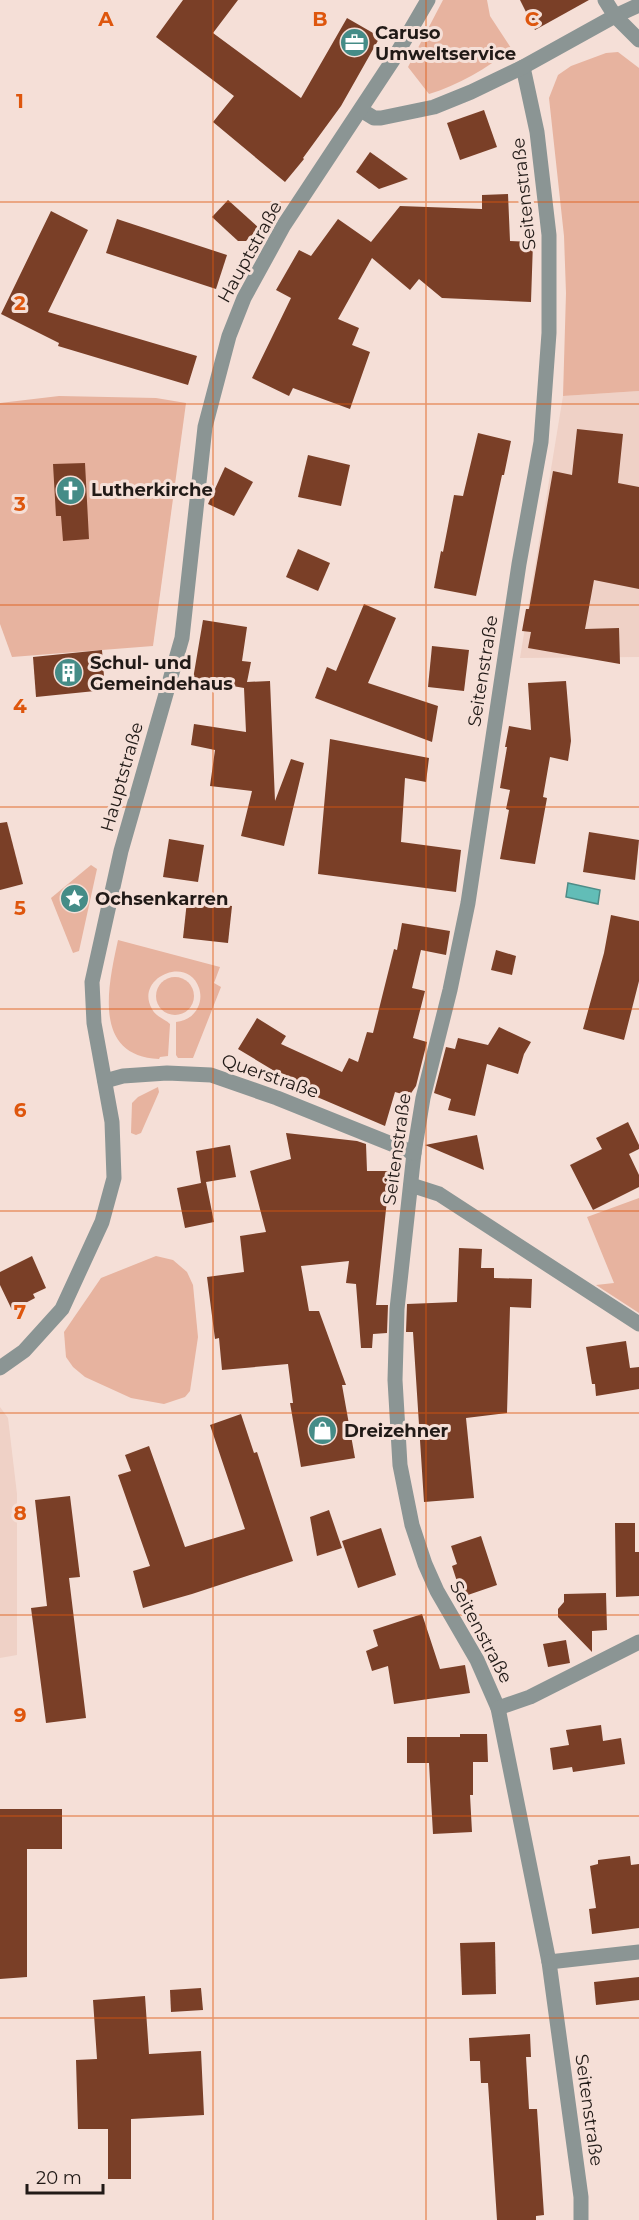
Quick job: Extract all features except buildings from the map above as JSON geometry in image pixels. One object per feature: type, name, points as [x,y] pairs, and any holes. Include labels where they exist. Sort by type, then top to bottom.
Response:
[{"type":"street","name":"Hauptstraße","points":[[0,1368],[24,1351],[62,1310],[102,1222],[114,1178],[112,1122],[94,1023],[92,982],[121,851],[182,638],[206,427],[229,336],[244,298],[284,225],[393,60],[428,0]]},
{"type":"street","points":[[605,0],[615,16],[639,40]]},
{"type":"street","points":[[361,110],[374,118],[381,118],[411,114],[434,107],[524,67],[639,5]]},
{"type":"street","name":"Seitenstraße","points":[[524,67],[537,132],[549,235],[549,333],[541,442],[519,564],[468,903],[450,990],[423,1098],[414,1153],[397,1309],[395,1380],[397,1431],[405,1496],[424,1564],[477,1660],[498,1708],[549,1962],[581,2197],[581,2220]]},
{"type":"street","name":"Querstraße","points":[[105,1081],[123,1076],[167,1073],[211,1075],[277,1098],[414,1153]]},
{"type":"street","points":[[411,1185],[439,1194],[639,1324]]},
{"type":"street","points":[[498,1708],[530,1697],[639,1642]]},
{"type":"street","points":[[549,1962],[639,1952]]},
{"type":"shaded area","points":[[443,0],[487,0],[490,16],[511,48],[473,75],[429,94],[408,67]]},
{"type":"shaded area","points":[[618,52],[639,68],[639,391],[563,396],[566,293],[564,236],[549,98],[558,75],[571,66],[606,53]]},
{"type":"shaded area","points":[[639,391],[639,657],[520,658],[563,396]]},
{"type":"shaded area","points":[[59,396],[156,398],[186,403],[153,646],[12,657],[0,624],[0,403]]},
{"type":"shaded area","points":[[91,865],[97,869],[79,951],[73,953],[51,898]]},
{"type":"shaded area","points":[[118,940],[220,967],[214,983],[221,987],[193,1058],[178,1058],[176,1055],[176,1022],[192,1015],[200,1000],[199,988],[193,978],[184,973],[165,974],[156,980],[150,988],[148,998],[156,1014],[170,1024],[168,1056],[159,1059],[138,1055],[123,1046],[114,1032],[109,997]]},
{"type":"shaded area","points":[[175,977],[189,982],[194,996],[189,1010],[175,1015],[161,1010],[156,996],[161,982]]},
{"type":"shaded area","points":[[158,1087],[159,1092],[141,1133],[136,1135],[131,1133],[132,1103],[138,1097]]},
{"type":"shaded area","points":[[639,1198],[639,1313],[596,1285],[614,1283],[587,1217]]},
{"type":"shaded area","points":[[156,1256],[173,1260],[187,1272],[193,1285],[198,1337],[190,1391],[185,1397],[164,1404],[131,1398],[85,1377],[73,1367],[66,1357],[64,1332],[101,1278]]},
{"type":"shaded area","points":[[0,1407],[8,1418],[17,1494],[17,1655],[0,1658]]},
{"type":"water","points":[[568,883],[600,890],[598,904],[566,897]]},
{"type":"place","name":"Caruso Umweltservice","points":[[354,43]]},
{"type":"place","name":"Lutherkirche","points":[[70,490]]},
{"type":"place","name":"Schul- und Gemeindehaus","points":[[69,673]]},
{"type":"place","name":"Ochsenkarren","points":[[74,899]]},
{"type":"place","name":"Dreizehner","points":[[323,1431]]}]
